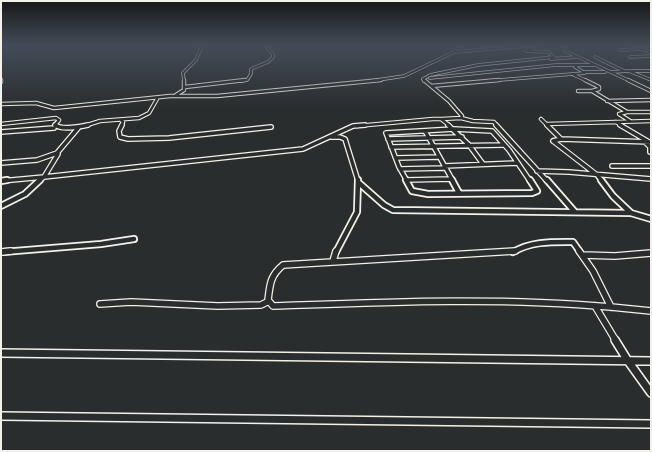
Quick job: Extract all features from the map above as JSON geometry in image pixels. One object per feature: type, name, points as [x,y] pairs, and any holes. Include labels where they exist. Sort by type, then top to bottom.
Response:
[{"type":"street","points":[[1,104],[36,103],[54,108],[157,99],[173,96],[181,93],[185,87],[183,73],[189,67]]},
{"type":"street","points":[[185,87],[247,80],[251,74],[251,69],[256,67]]},
{"type":"street","points":[[173,96],[217,96],[388,80],[404,76],[423,67]]},
{"type":"street","points":[[425,78],[430,75],[467,67]]},
{"type":"street","points":[[425,78],[535,67]]},
{"type":"street","points":[[575,67],[584,72]]},
{"type":"street","points":[[598,67],[651,91]]},
{"type":"street","points":[[616,67],[625,71]]},
{"type":"street","points":[[431,86],[574,75],[584,72],[602,71],[610,73],[625,71],[651,71]]},
{"type":"street","points":[[629,71],[651,80]]},
{"type":"street","points":[[574,75],[600,88],[578,91]]},
{"type":"street","points":[[425,78],[423,79],[460,112],[462,116],[461,118]]},
{"type":"street","points":[[592,90],[607,101],[627,112]]},
{"type":"street","points":[[1,124],[56,118],[59,120],[55,125],[57,127],[79,127],[98,121],[121,120],[147,115],[157,99]]},
{"type":"street","points":[[607,101],[651,100]]},
{"type":"street","points":[[630,121],[619,114],[627,112],[651,112]]},
{"type":"street","points":[[1,181],[303,149],[343,130],[366,124],[461,118],[473,121],[494,122],[574,211]]},
{"type":"street","points":[[441,119],[462,137],[483,164]]},
{"type":"street","points":[[541,119],[561,139]]},
{"type":"street","points":[[121,120],[123,122],[118,131],[120,137],[128,139],[169,138],[271,128]]},
{"type":"street","points":[[547,124],[651,120]]},
{"type":"street","points":[[615,121],[648,142],[650,152]]},
{"type":"street","points":[[1,206],[25,194],[44,177],[58,154],[57,153],[79,127]]},
{"type":"street","points":[[1,132],[54,128]]},
{"type":"street","points":[[454,129],[489,130],[496,135],[537,191],[535,193],[428,194],[416,193],[412,191],[400,169],[386,133],[454,129]]},
{"type":"street","points":[[333,261],[336,251],[357,212],[359,183],[343,130]]},
{"type":"street","points":[[424,131],[459,193]]},
{"type":"street","points":[[329,136],[345,139]]},
{"type":"street","points":[[388,139],[462,137]]},
{"type":"street","points":[[648,142],[561,139],[553,141],[597,175],[613,196],[631,213],[651,219]]},
{"type":"street","points":[[391,147],[503,145]]},
{"type":"street","points":[[1,163],[37,160],[57,153]]},
{"type":"street","points":[[396,158],[438,157]]},
{"type":"street","points":[[400,169],[517,163]]},
{"type":"street","points":[[612,166],[651,166]]},
{"type":"street","points":[[538,171],[651,179]]},
{"type":"street","points":[[406,180],[451,179]]},
{"type":"street","points":[[359,183],[374,194],[377,200],[387,208],[393,210],[574,211],[631,213]]},
{"type":"street","points":[[1,252],[51,246],[68,247],[134,239]]},
{"type":"street","points":[[611,308],[593,271],[574,242],[536,242],[523,246],[513,252],[283,265],[275,272],[268,287],[269,301],[273,306],[415,301],[464,301],[595,306],[611,308],[651,311]]},
{"type":"street","points":[[583,255],[615,256],[651,253]]},
{"type":"street","points":[[100,304],[131,302],[218,306],[261,305],[269,301]]},
{"type":"street","points":[[595,306],[628,361],[651,393]]},
{"type":"street","points":[[1,353],[651,361]]},
{"type":"street","points":[[1,416],[651,424]]}]
